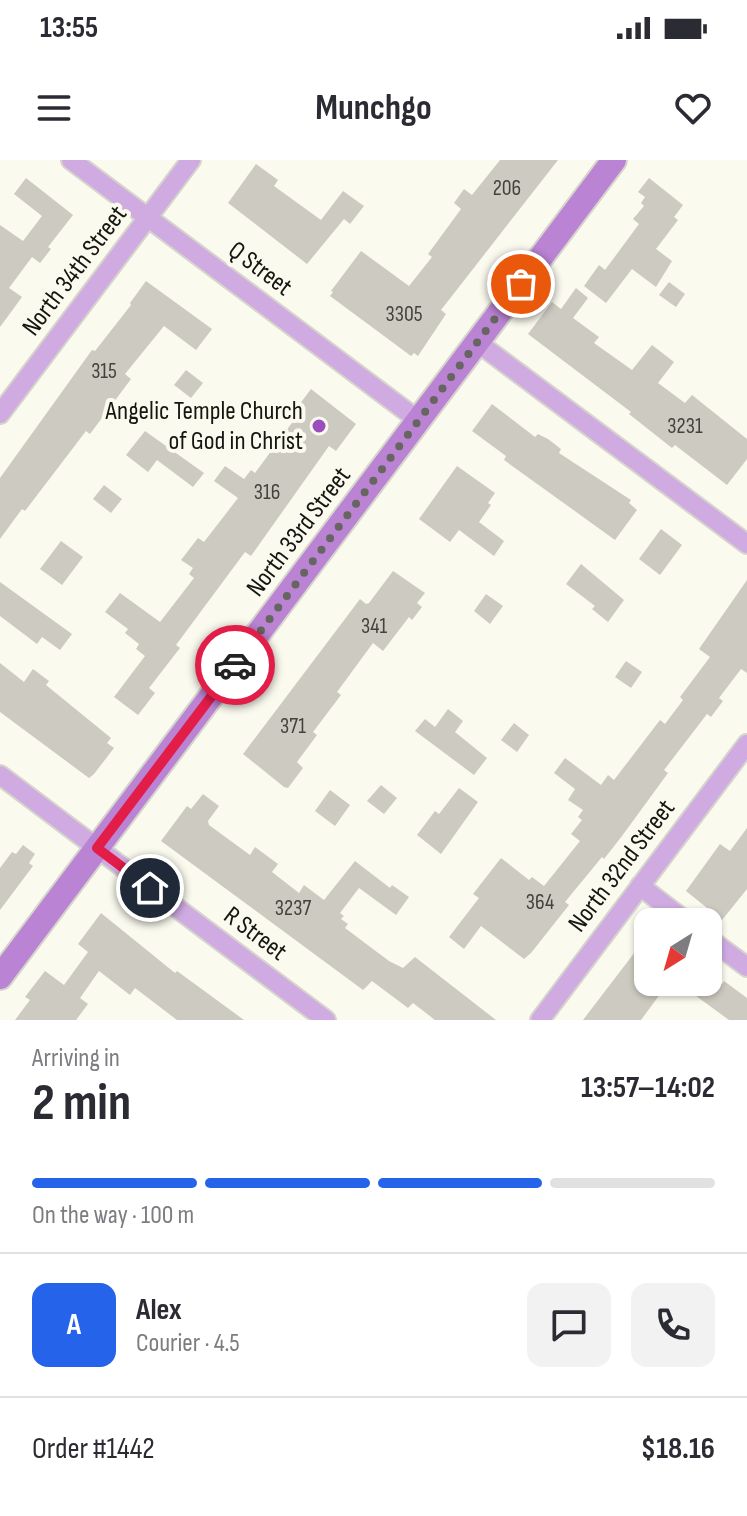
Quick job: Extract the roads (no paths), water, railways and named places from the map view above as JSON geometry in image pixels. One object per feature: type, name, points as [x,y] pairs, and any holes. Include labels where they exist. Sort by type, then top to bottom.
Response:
[{"type":"main road","name":"North 33rd Street","points":[[0,977],[614,160]]},
{"type":"street","name":"Q Street","points":[[71,160],[418,420]]},
{"type":"street","name":"North 34th Street","points":[[0,414],[191,160]]},
{"type":"street","points":[[477,342],[747,544]]},
{"type":"street","name":"North 32nd Street","points":[[540,1020],[747,744]]},
{"type":"street","name":"R Street","points":[[0,775],[326,1020]]},
{"type":"street","points":[[640,886],[669,908]]},
{"type":"street","points":[[722,948],[747,967]]},
{"type":"place","name":"Angelic Temple Church of God in Christ","points":[[319,426]]}]
